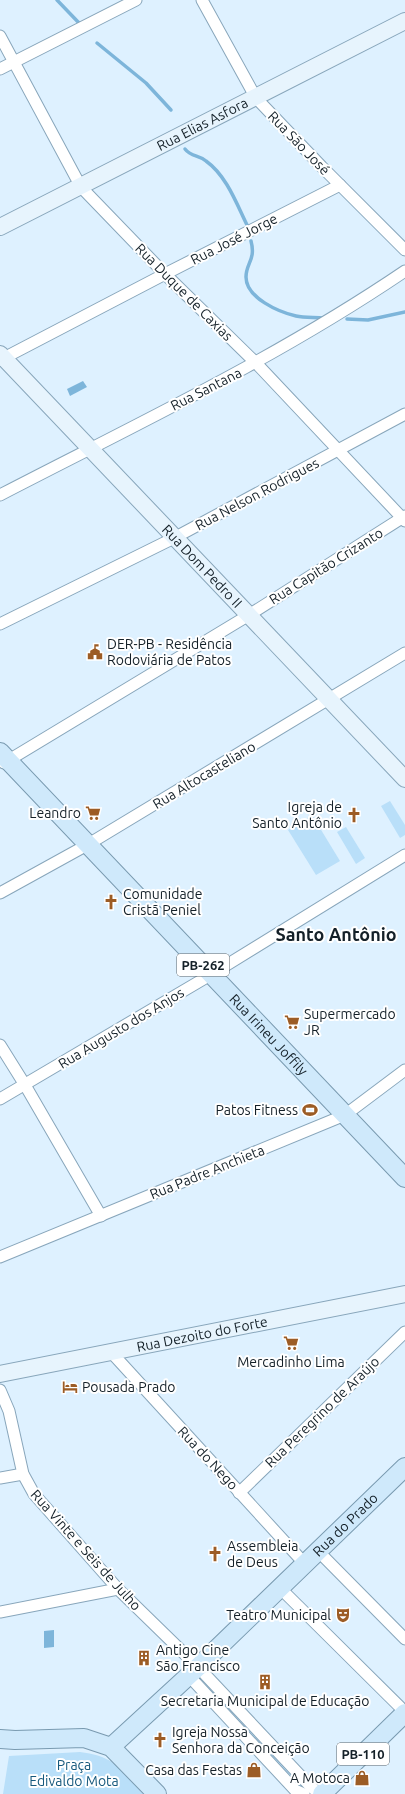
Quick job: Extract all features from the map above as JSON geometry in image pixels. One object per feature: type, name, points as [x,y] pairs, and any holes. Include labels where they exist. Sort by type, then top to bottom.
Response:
[{"type":"main road","name":"Rua Irineu Joffily","points":[[3,759],[212,974],[405,1178]]},
{"type":"main road","name":"Rua do Prado","points":[[111,1747],[193,1671],[405,1467]]},
{"type":"main road","name":"PB-110","points":[[321,1794],[405,1712]]},
{"type":"main road","points":[[0,1739],[84,1738],[111,1747],[157,1794]]},
{"type":"street","points":[[0,69],[136,0]]},
{"type":"street","name":"Rua São José","points":[[202,0],[256,98],[405,250]]},
{"type":"street","name":"Rua Elias Asfora","points":[[0,227],[405,21]]},
{"type":"street","name":"Rua Duque de Caxias","points":[[0,36],[80,187],[164,274],[256,363],[404,518]]},
{"type":"street","name":"Rua José Jorge","points":[[1,357],[340,185]]},
{"type":"street","name":"Rua Santana","points":[[0,495],[256,363],[362,300],[405,271]]},
{"type":"street","name":"Rua Dom Pedro II","points":[[1,357],[91,448],[174,538],[405,779]]},
{"type":"street","name":"Rua Nelson Rodrigues","points":[[0,624],[174,538],[339,451],[405,414]]},
{"type":"street","name":"Rua Capitão Crizanto","points":[[3,759],[249,615],[404,518]]},
{"type":"street","name":"Rua Altocasteliano","points":[[0,893],[87,845],[405,653]]},
{"type":"street","name":"Rua Augusto dos Anjos","points":[[0,1099],[212,974],[405,855]]},
{"type":"street","points":[[0,1045],[101,1216]]},
{"type":"street","name":"Rua Padre Anchieta","points":[[0,1257],[345,1115],[405,1070]]},
{"type":"street","name":"Rua Dezoito do Forte","points":[[0,1374],[405,1294]]},
{"type":"street","name":"Rua Peregrino de Araújo","points":[[239,1492],[405,1332]]},
{"type":"street","name":"Rua do Nego","points":[[110,1352],[305,1564]]},
{"type":"street","name":"Rua Vinte e Seis de Julho","points":[[0,1390],[9,1411],[23,1474],[38,1499],[193,1671]]},
{"type":"street","points":[[0,1478],[23,1474]]},
{"type":"street","points":[[318,1551],[405,1639]]},
{"type":"street","points":[[280,1588],[405,1712]]},
{"type":"street","points":[[0,1612],[118,1589]]},
{"type":"street","points":[[193,1671],[295,1790],[304,1794]]},
{"type":"street","points":[[193,1671],[311,1787],[321,1794]]},
{"type":"green space","points":[[390,801],[405,825],[405,835],[400,838],[381,806]]},
{"type":"green space","points":[[312,815],[340,861],[316,875],[288,830]]},
{"type":"green space","points":[[346,827],[365,858],[356,864],[337,832]]},
{"type":"green space","points":[[209,1682],[308,1788],[295,1788],[202,1687]]},
{"type":"green space","name":"Praça Edivaldo Mota","points":[[80,1752],[102,1757],[110,1761],[124,1771],[145,1794],[3,1794],[9,1756]]},
{"type":"shaded area","points":[[83,381],[87,387],[70,396],[67,389]]},
{"type":"shaded area","points":[[54,1630],[54,1647],[44,1648],[44,1631]]},
{"type":"waterway","points":[[57,0],[80,24]]},
{"type":"waterway","points":[[97,43],[146,83],[171,110]]},
{"type":"waterway","points":[[185,149],[187,152],[206,161],[220,175],[231,191],[248,227]]},
{"type":"waterway","points":[[251,241],[252,257],[247,268],[246,277],[247,285],[257,298],[281,311],[299,317],[324,318]]},
{"type":"waterway","points":[[347,319],[368,320],[405,312]]},
{"type":"place","name":"DER-PB - Residência Rodoviária de Patos","points":[[95,652]]},
{"type":"place","name":"Leandro","points":[[93,813]]},
{"type":"place","name":"Igreja de Santo Antônio","points":[[354,815]]},
{"type":"place","name":"Comunidade Cristã Peniel","points":[[111,902]]},
{"type":"place","name":"Supermercado JR","points":[[292,1022]]},
{"type":"place","name":"Patos Fitness","points":[[310,1110]]},
{"type":"place","name":"Mercadinho Lima","points":[[291,1343]]},
{"type":"place","name":"Pousada Prado","points":[[70,1387]]},
{"type":"place","name":"Assembleia de Deus","points":[[215,1554]]},
{"type":"place","name":"Teatro Municipal","points":[[343,1615]]},
{"type":"place","name":"Antigo Cine São Francisco","points":[[144,1658]]},
{"type":"place","name":"Secretaria Municipal de Educação","points":[[265,1682]]},
{"type":"place","name":"Igreja Nossa Senhora da Conceição","points":[[160,1740]]},
{"type":"place","name":"Casa das Festas","points":[[254,1770]]},
{"type":"place","name":"A Motoca","points":[[362,1778]]},
{"type":"district","name":"Santo Antônio","points":[[336,935]]}]
